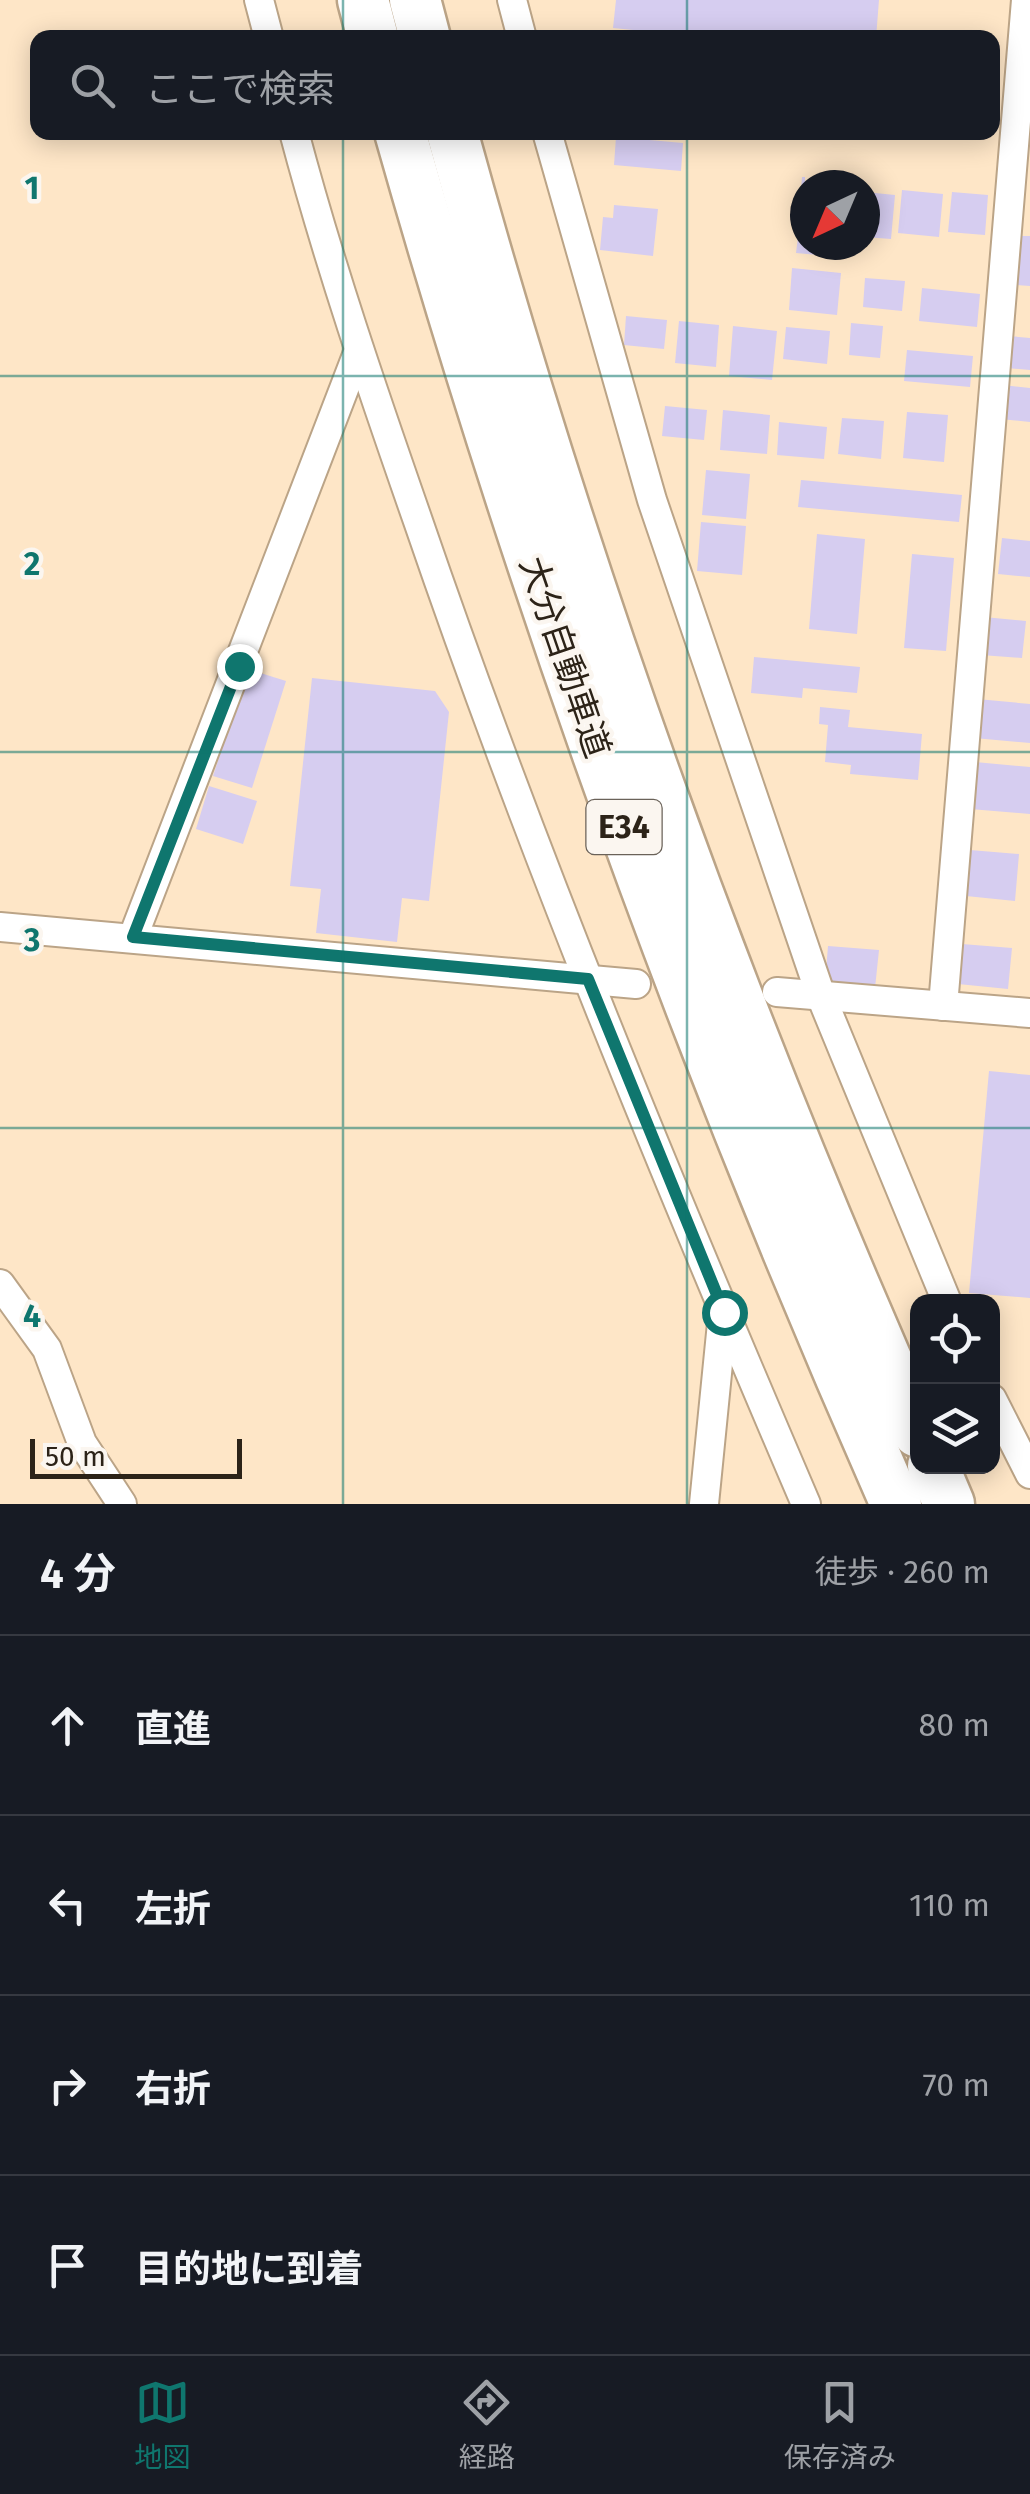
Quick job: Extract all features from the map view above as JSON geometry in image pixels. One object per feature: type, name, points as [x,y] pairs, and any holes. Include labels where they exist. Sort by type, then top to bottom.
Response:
[{"type":"highway","points":[[363,0],[371,30]]},
{"type":"highway","points":[[415,0],[423,30]]},
{"type":"highway","name":"大分自動車道","points":[[402,140],[446,294],[554,631],[676,972],[748,1159],[896,1504]]},
{"type":"highway","name":"大分自動車道","points":[[454,140],[498,298],[600,619],[794,1141],[910,1413]]},
{"type":"highway","points":[[936,1474],[949,1504]]},
{"type":"street","points":[[258,0],[267,30]]},
{"type":"street","points":[[512,0],[520,30]]},
{"type":"street","points":[[943,1006],[1026,0]]},
{"type":"street","points":[[296,140],[359,350],[470,672],[588,979],[806,1504]]},
{"type":"street","points":[[549,140],[652,500],[820,996],[945,1294]]},
{"type":"street","points":[[133,937],[359,350]]},
{"type":"street","points":[[0,927],[636,984]]},
{"type":"street","points":[[777,992],[1030,1014]]},
{"type":"street","points":[[0,1284],[47,1349],[82,1443],[122,1504]]},
{"type":"street","points":[[704,1504],[724,1312]]},
{"type":"street","points":[[1000,1415],[1030,1474]]},
{"type":"building","points":[[616,0],[879,0],[877,30],[613,28]]},
{"type":"building","points":[[616,140],[683,143],[681,171],[614,165]]},
{"type":"building","points":[[902,190],[943,194],[939,237],[898,233]]},
{"type":"building","points":[[952,192],[988,195],[985,235],[948,232]]},
{"type":"building","points":[[880,194],[895,195],[891,239],[880,238]]},
{"type":"building","points":[[614,205],[658,209],[653,256],[600,250],[603,217],[613,218]]},
{"type":"building","points":[[1020,236],[1030,236],[1030,286],[1016,285]]},
{"type":"building","points":[[792,268],[841,273],[837,315],[789,310]]},
{"type":"building","points":[[865,278],[905,281],[902,311],[863,307]]},
{"type":"building","points":[[922,288],[980,294],[977,327],[919,321]]},
{"type":"building","points":[[626,316],[667,320],[664,349],[624,345]]},
{"type":"building","points":[[679,321],[719,325],[716,367],[675,363]]},
{"type":"building","points":[[851,323],[883,326],[880,358],[849,355]]},
{"type":"building","points":[[733,326],[777,331],[772,380],[729,376]]},
{"type":"building","points":[[786,327],[830,331],[827,364],[783,359]]},
{"type":"building","points":[[1009,336],[1030,338],[1030,370],[1006,368]]},
{"type":"building","points":[[907,350],[973,356],[970,387],[904,381]]},
{"type":"building","points":[[1003,385],[1030,388],[1030,422],[1000,419]]},
{"type":"building","points":[[665,406],[707,410],[704,440],[662,436]]},
{"type":"building","points":[[723,410],[770,415],[767,454],[720,450]]},
{"type":"building","points":[[907,412],[948,415],[944,462],[903,458]]},
{"type":"building","points":[[842,418],[884,421],[881,459],[838,454]]},
{"type":"building","points":[[779,422],[827,427],[824,459],[777,455]]},
{"type":"building","points":[[706,470],[750,474],[746,519],[702,515]]},
{"type":"building","points":[[801,480],[962,495],[959,522],[798,507]]},
{"type":"building","points":[[701,522],[746,526],[742,575],[697,571]]},
{"type":"building","points":[[817,534],[865,539],[857,634],[809,629]]},
{"type":"building","points":[[1002,538],[1030,541],[1030,577],[998,574]]},
{"type":"building","points":[[912,554],[954,558],[946,651],[904,648]]},
{"type":"building","points":[[984,617],[1026,621],[1022,658],[981,655]]},
{"type":"building","points":[[754,657],[860,667],[857,693],[803,688],[802,698],[751,693]]},
{"type":"building","points":[[248,669],[286,681],[252,788],[213,776]]},
{"type":"building","points":[[312,678],[435,691],[449,712],[429,901],[402,898],[397,942],[316,933],[321,889],[290,886]]},
{"type":"building","points":[[977,699],[1030,704],[1030,743],[974,738]]},
{"type":"building","points":[[820,707],[850,710],[848,727],[922,734],[918,780],[850,774],[851,765],[825,762],[828,725],[819,724]]},
{"type":"building","points":[[975,762],[1030,767],[1030,814],[970,809]]},
{"type":"building","points":[[209,786],[257,801],[243,844],[196,829]]},
{"type":"building","points":[[970,850],[1019,854],[1015,901],[966,896]]},
{"type":"building","points":[[962,944],[1012,948],[1008,989],[958,984]]},
{"type":"building","points":[[828,946],[879,950],[875,988],[825,983]]},
{"type":"building","points":[[989,1071],[1030,1075],[1030,1298],[969,1293]]},
{"type":"route","points":[[239,666],[133,937],[588,979],[724,1312]]}]
